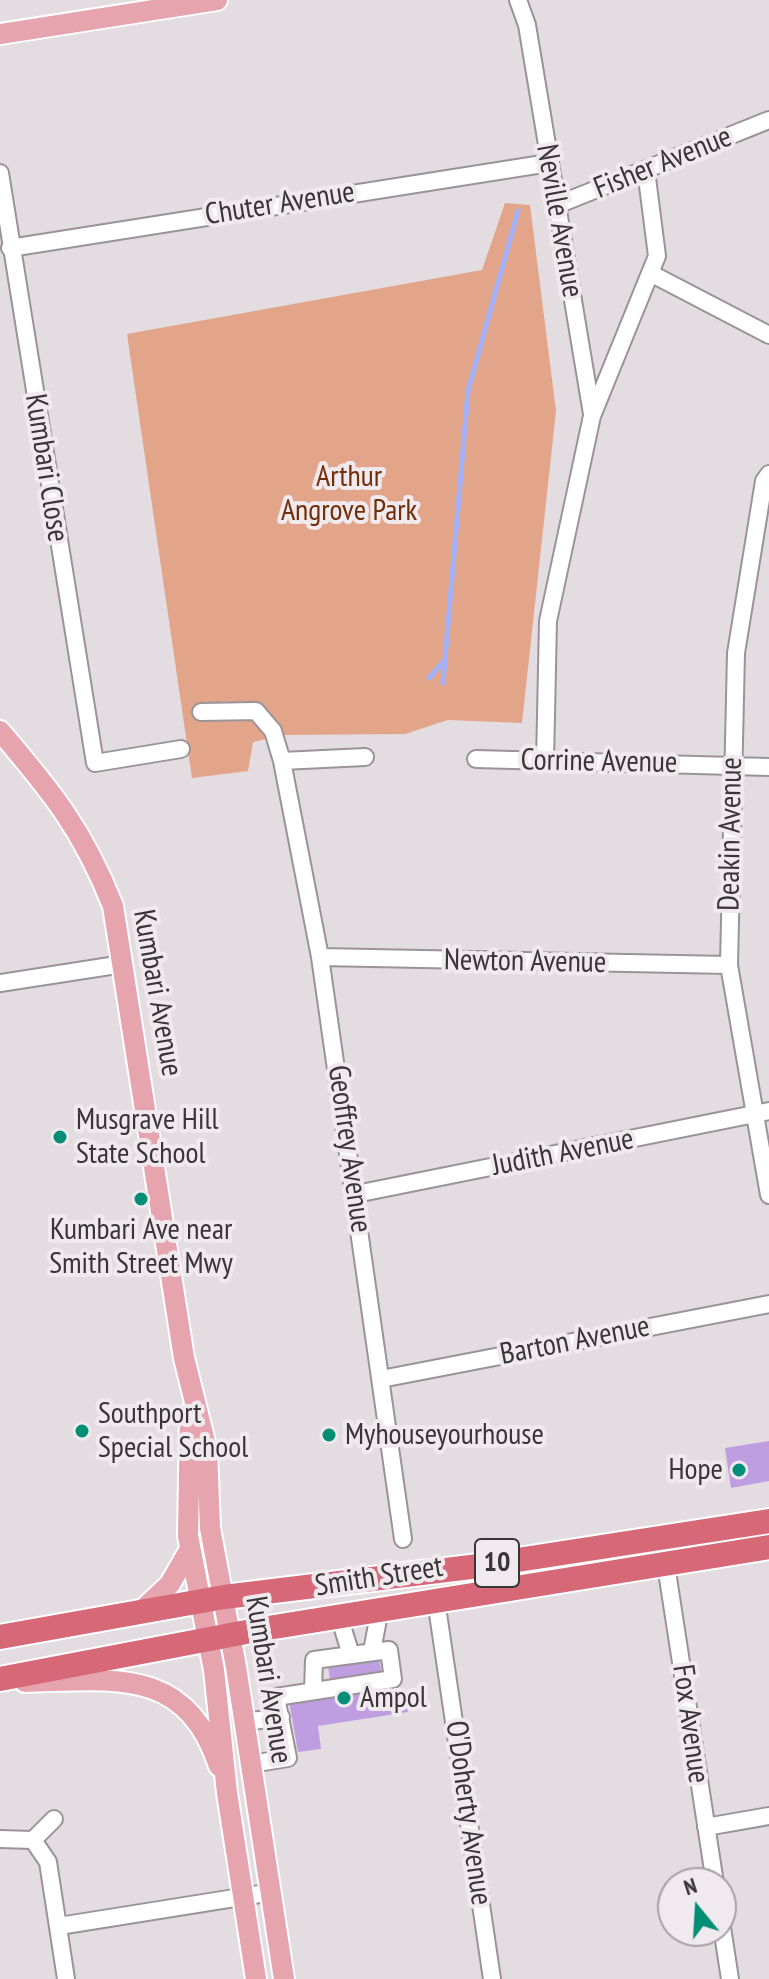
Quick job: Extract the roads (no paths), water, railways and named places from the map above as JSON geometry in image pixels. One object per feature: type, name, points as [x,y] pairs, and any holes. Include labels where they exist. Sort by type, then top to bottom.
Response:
[{"type":"highway","name":"Smith Street","points":[[0,1637],[212,1599],[479,1566],[769,1521]]},
{"type":"highway","name":"Smith Street","points":[[0,1681],[339,1616],[769,1547]]},
{"type":"main road","points":[[0,34],[142,6],[217,0]]},
{"type":"main road","name":"Kumbari Avenue","points":[[0,731],[66,810],[92,853],[113,906],[191,1393],[207,1450],[212,1599],[219,1638],[245,1722],[284,1979]]},
{"type":"main road","name":"Kumbari Avenue","points":[[191,1393],[186,1508],[190,1549],[212,1599]]},
{"type":"main road","points":[[138,1614],[170,1584],[190,1549]]},
{"type":"main road","name":"Kumbari Avenue","points":[[219,1638],[227,1793],[256,1979]]},
{"type":"main road","points":[[0,1681],[116,1680],[155,1688],[184,1706],[201,1725],[227,1793]]},
{"type":"street","name":"Neville Avenue","points":[[518,0],[527,25],[592,416]]},
{"type":"street","name":"Neville Avenue","points":[[527,25],[528,0]]},
{"type":"street","name":"Fisher Avenue","points":[[557,205],[769,120]]},
{"type":"street","name":"Chuter Avenue","points":[[10,248],[549,163]]},
{"type":"street","name":"Neville Avenue","points":[[545,762],[548,621],[592,416],[657,256],[646,170]]},
{"type":"street","name":"Kumbari Close","points":[[0,173],[95,763],[181,749]]},
{"type":"street","points":[[650,273],[769,335]]},
{"type":"street","name":"Deakin Avenue","points":[[769,474],[764,481],[736,653],[729,965],[762,1112],[769,1195]]},
{"type":"street","name":"Geoffrey Avenue","points":[[201,712],[256,711],[273,731],[282,761],[320,957],[403,1539]]},
{"type":"street","points":[[282,761],[365,757]]},
{"type":"street","name":"Corrine Avenue","points":[[476,759],[769,767]]},
{"type":"street","name":"Newton Avenue","points":[[320,957],[729,965]]},
{"type":"street","points":[[0,983],[123,964]]},
{"type":"street","name":"Judith Avenue","points":[[356,1194],[762,1112]]},
{"type":"street","name":"Barton Avenue","points":[[381,1379],[769,1304]]},
{"type":"street","name":"Fox Avenue","points":[[666,1565],[712,1867]]},
{"type":"street","name":"O'Doherty Avenue","points":[[436,1600],[492,1979]]},
{"type":"street","points":[[372,1651],[380,1609]]},
{"type":"street","points":[[339,1616],[351,1655]]},
{"type":"street","points":[[251,1764],[288,1758],[276,1697],[393,1679],[389,1650],[314,1660],[313,1691]]},
{"type":"street","points":[[245,1722],[281,1717]]},
{"type":"street","points":[[706,1827],[769,1816]]},
{"type":"street","points":[[0,1839],[33,1840],[54,1819]]},
{"type":"street","points":[[33,1840],[48,1862],[66,1979]]},
{"type":"street","points":[[59,1926],[272,1892]]},
{"type":"street","points":[[725,1947],[730,1979]]},
{"type":"waterway","points":[[443,683],[468,391],[518,211]]},
{"type":"waterway","points":[[429,678],[444,661]]},
{"type":"place","name":"Musgrave Hill State School","points":[[60,1137]]},
{"type":"place","name":"Kumbari Ave near Smith Street Mwy","points":[[141,1199]]},
{"type":"place","name":"Southport Special School","points":[[82,1431]]},
{"type":"place","name":"Myhouseyourhouse","points":[[329,1435]]},
{"type":"place","name":"Hope","points":[[739,1470]]},
{"type":"place","name":"Ampol","points":[[344,1698]]},
{"type":"park label","name":"Arthur Angrove Park","points":[[349,494]]}]
